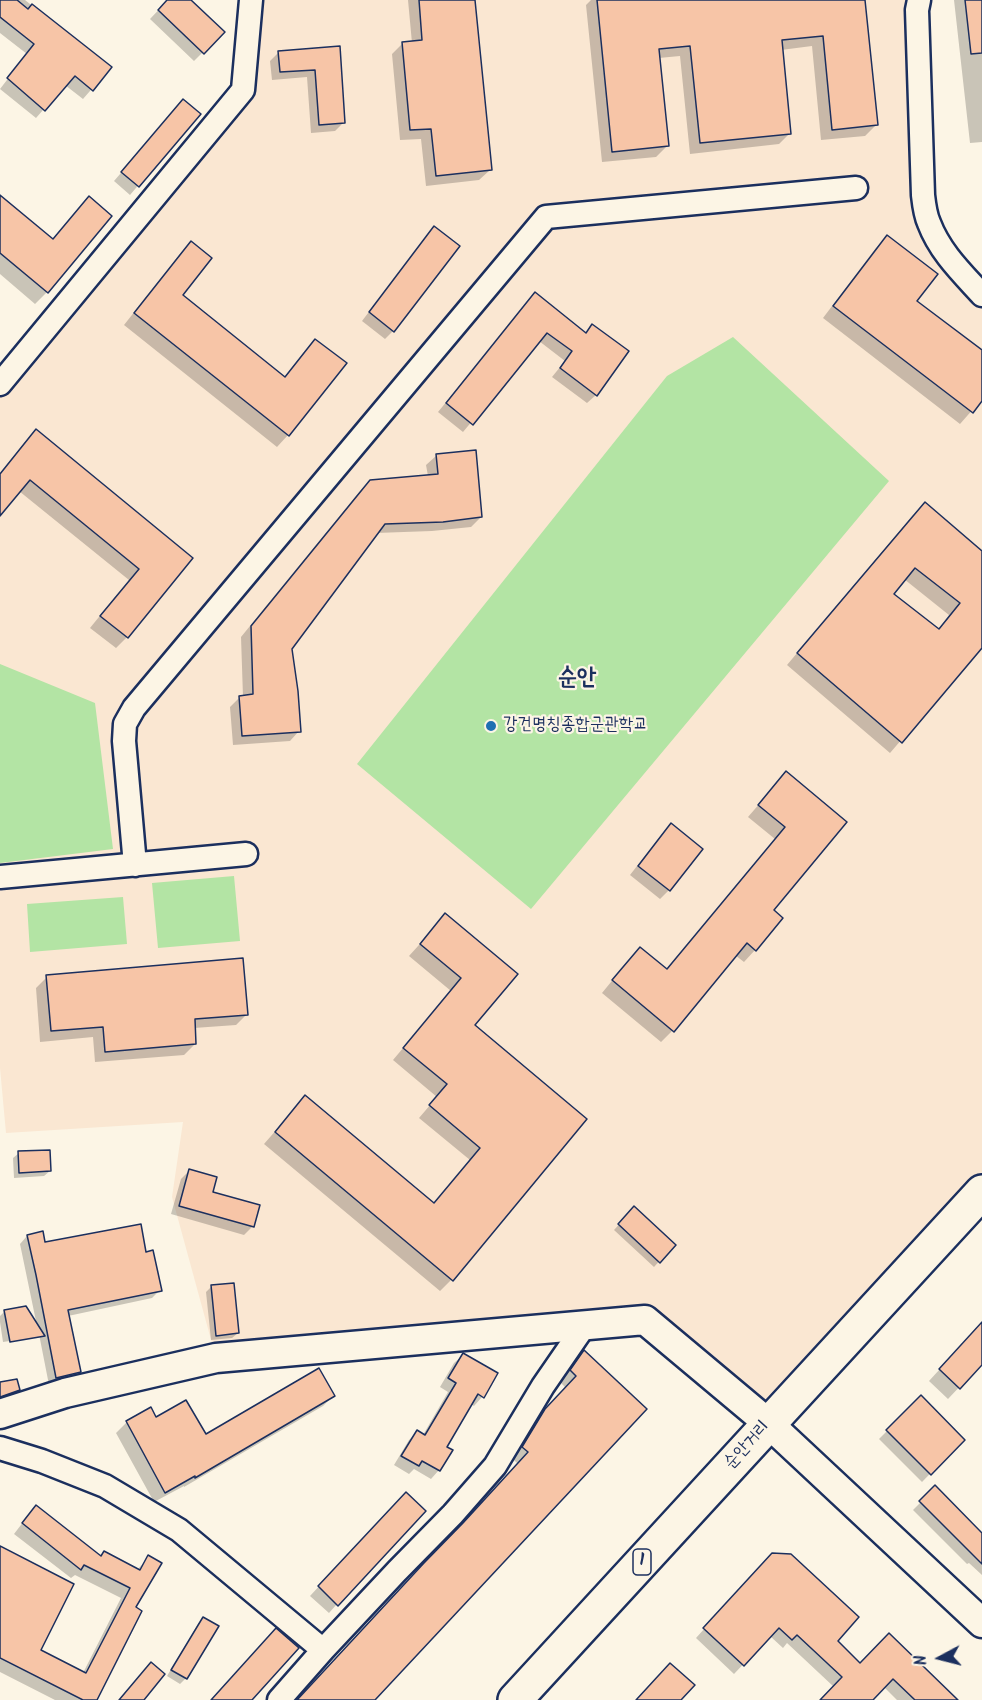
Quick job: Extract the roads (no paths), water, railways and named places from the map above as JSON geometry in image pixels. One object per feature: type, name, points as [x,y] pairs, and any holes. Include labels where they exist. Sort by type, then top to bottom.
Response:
[{"type":"main road","name":"순안거리","points":[[515,1700],[982,1192]]},
{"type":"street","points":[[0,384],[243,90],[251,0]]},
{"type":"street","points":[[918,0],[922,195],[928,221],[940,246],[982,294]]},
{"type":"street","points":[[135,865],[124,741],[125,724],[134,708],[546,217],[856,188]]},
{"type":"street","points":[[0,877],[246,854]]},
{"type":"street","points":[[0,1414],[65,1393],[216,1358],[645,1320],[768,1423],[982,1623]]},
{"type":"street","points":[[279,1700],[495,1466],[543,1386],[585,1325]]},
{"type":"street","points":[[0,1448],[42,1461],[105,1486],[179,1530],[323,1650]]},
{"type":"place","name":"강건명칭종합군관학교","points":[[491,726]]},
{"type":"district","name":"순안","points":[[577,680]]}]
